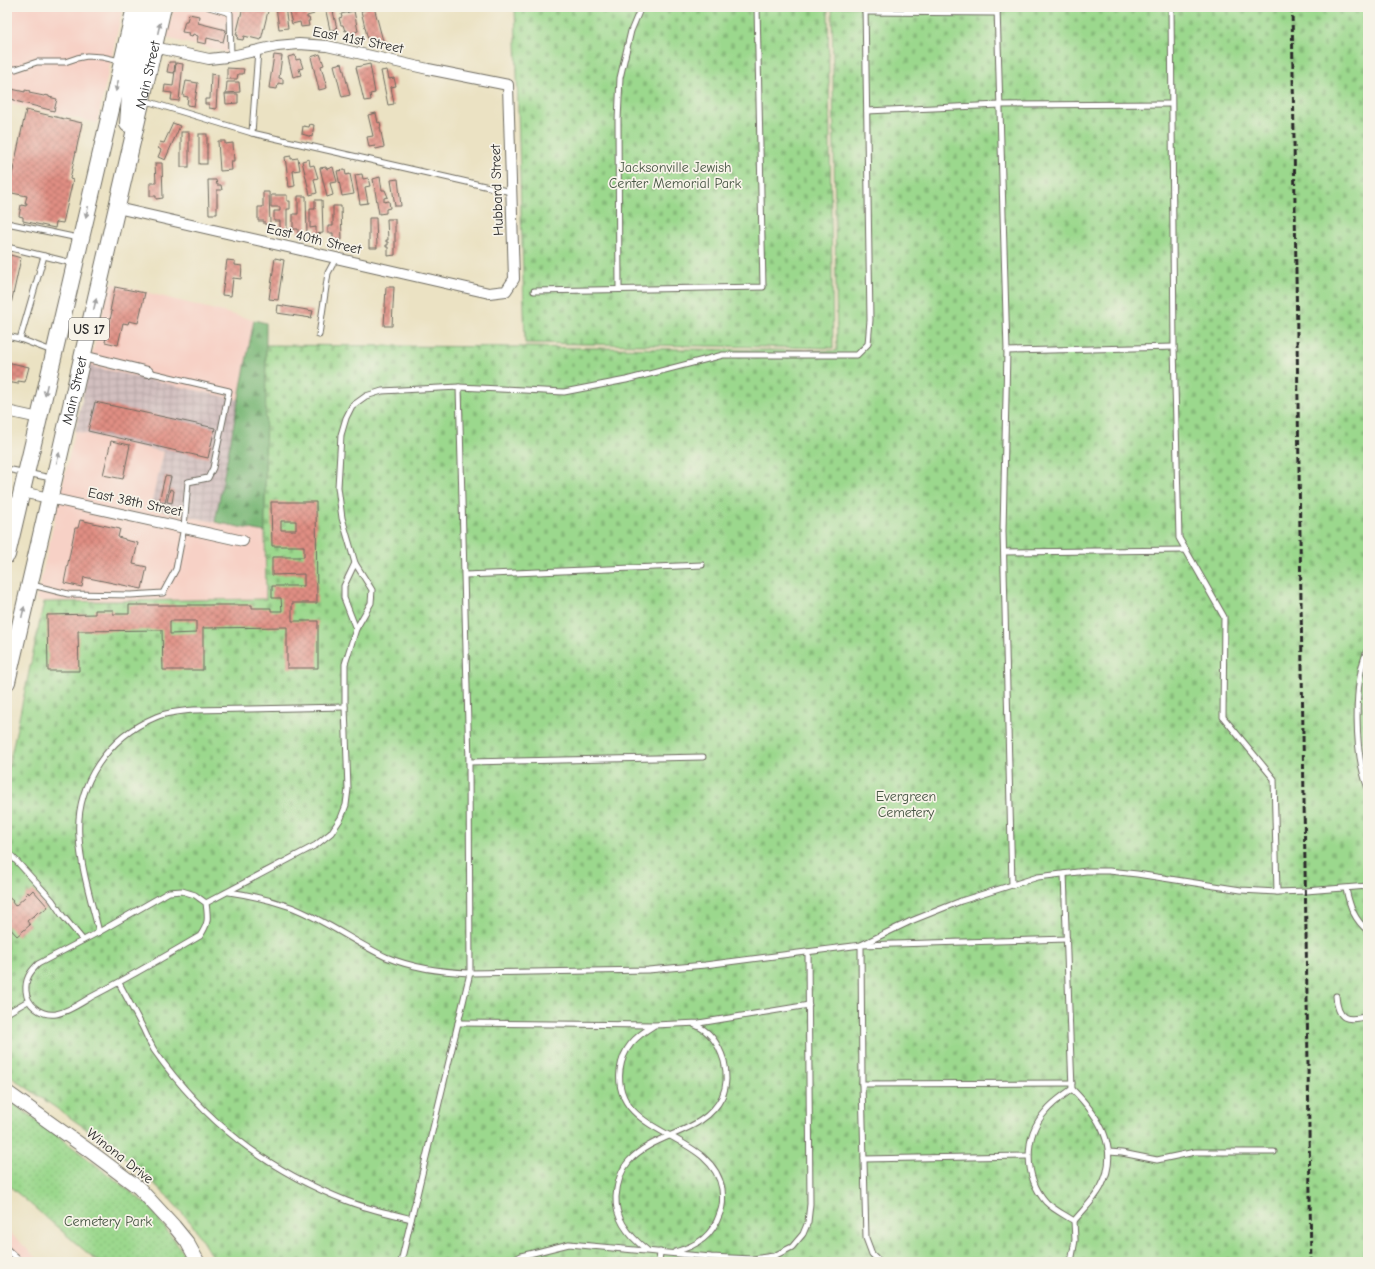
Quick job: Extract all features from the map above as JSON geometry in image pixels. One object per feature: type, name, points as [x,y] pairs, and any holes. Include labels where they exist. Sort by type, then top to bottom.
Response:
[{"type":"main road","name":"Main Street","points":[[7,555],[10,534],[22,492],[135,7]]},
{"type":"main road","points":[[126,170],[130,95],[148,7]]},
{"type":"main road","name":"Main Street","points":[[7,682],[11,649],[29,585],[163,7]]},
{"type":"street","name":"East 41st Street","points":[[154,46],[209,59],[277,46],[299,44],[327,46],[428,69],[508,85]]},
{"type":"street","name":"Hubbard Street","points":[[506,292],[514,279],[508,85]]},
{"type":"street","name":"East 40th Street","points":[[117,208],[489,293],[506,292]]},
{"type":"street","points":[[83,356],[148,372]]},
{"type":"street","points":[[7,411],[39,418]]},
{"type":"street","name":"East 38th Street","points":[[22,492],[243,541]]},
{"type":"street","name":"Winona Drive","points":[[7,1092],[139,1188],[187,1242],[198,1262]]},
{"type":"lane","points":[[209,7],[230,13],[231,56]]},
{"type":"lane","points":[[619,290],[618,120],[620,78],[630,31],[641,7]]},
{"type":"lane","points":[[534,291],[763,287],[758,7]]},
{"type":"lane","points":[[997,7],[1007,351],[1004,552],[1012,885]]},
{"type":"lane","points":[[1171,7],[1174,348],[1179,538],[1224,617],[1223,717],[1274,779],[1277,892]]},
{"type":"lane","points":[[206,903],[316,845],[331,833],[341,818],[346,805],[348,789],[345,664],[356,629],[372,604],[372,590],[355,563],[342,518],[338,487],[341,435],[346,418],[352,406],[366,396],[382,391],[459,387],[564,392],[626,380],[724,356],[857,355],[868,344],[870,320],[865,10],[997,13]]},
{"type":"lane","points":[[252,133],[258,50]]},
{"type":"lane","points":[[7,69],[16,69],[37,62],[65,62],[87,56],[102,57],[122,62]]},
{"type":"lane","points":[[142,99],[252,133],[511,192]]},
{"type":"lane","points":[[866,111],[1000,105],[1171,104]]},
{"type":"lane","points":[[7,223],[81,238]]},
{"type":"lane","points":[[7,247],[75,264]]},
{"type":"lane","points":[[20,339],[44,256]]},
{"type":"lane","points":[[319,335],[328,273],[336,258]]},
{"type":"lane","points":[[7,336],[20,339],[54,352]]},
{"type":"lane","points":[[1007,351],[1174,348]]},
{"type":"lane","points":[[29,585],[68,594],[131,595],[163,593],[176,569],[184,527],[188,482],[208,478],[213,468],[229,391],[148,372]]},
{"type":"lane","points":[[401,1262],[470,973],[469,762],[459,387]]},
{"type":"lane","points":[[7,469],[53,479]]},
{"type":"lane","points":[[1004,552],[1186,550]]},
{"type":"lane","points":[[355,563],[344,586],[344,598],[356,629]]},
{"type":"lane","points":[[465,575],[702,565]]},
{"type":"lane","points":[[1368,648],[1364,657],[1356,704],[1359,743],[1368,788]]},
{"type":"lane","points":[[99,932],[84,875],[79,836],[79,815],[89,778],[101,758],[117,741],[138,725],[157,716],[179,711],[202,709],[345,707]]},
{"type":"lane","points":[[469,762],[703,757]]},
{"type":"lane","points":[[10,854],[52,900],[62,915],[83,940]]},
{"type":"lane","points":[[861,944],[947,907],[1012,885],[1038,877],[1086,871],[1109,871],[1137,874],[1241,890],[1277,892],[1346,889],[1368,886]]},
{"type":"lane","points":[[1064,874],[1072,1086],[1093,1112],[1101,1126],[1109,1152],[1109,1164],[1101,1187],[1094,1198],[1074,1221],[1074,1240],[1071,1262]]},
{"type":"lane","points":[[1346,889],[1350,906],[1361,925],[1368,931]]},
{"type":"lane","points":[[182,891],[195,895],[206,903],[208,915],[206,927],[200,936],[119,983],[67,1010],[56,1014],[45,1013],[35,1008],[28,1001],[26,991],[27,980],[30,972],[38,964],[99,932],[169,892],[182,891]]},
{"type":"lane","points":[[228,892],[264,898],[292,908],[387,957],[428,969],[451,972],[648,970],[705,965],[861,944],[1067,939]]},
{"type":"lane","points":[[861,944],[862,1084],[866,1238],[872,1254],[880,1262]]},
{"type":"lane","points":[[510,1262],[520,1256],[569,1244],[711,1257],[752,1259],[774,1256],[792,1247],[803,1234],[808,1222],[810,1204],[808,952]]},
{"type":"lane","points":[[119,983],[153,1048],[201,1108],[220,1126],[266,1160],[307,1184],[348,1201],[411,1219]]},
{"type":"lane","points":[[1336,996],[1337,1008],[1340,1014],[1346,1018],[1356,1019],[1368,1016]]},
{"type":"lane","points":[[7,1012],[28,1001]]},
{"type":"lane","points":[[458,1023],[654,1025],[692,1023],[808,1005]]},
{"type":"lane","points":[[648,1251],[634,1240],[624,1228],[619,1216],[616,1202],[617,1187],[621,1174],[628,1162],[637,1153],[697,1124],[709,1115],[718,1105],[724,1093],[726,1079],[725,1066],[721,1052],[708,1032],[692,1023]]},
{"type":"lane","points":[[654,1025],[640,1034],[626,1052],[621,1063],[620,1083],[623,1095],[636,1113],[653,1127],[699,1153],[710,1162],[721,1184],[722,1195],[722,1209],[717,1223],[710,1234],[699,1243],[673,1253]]},
{"type":"lane","points":[[862,1084],[1072,1086]]},
{"type":"lane","points":[[1072,1086],[1044,1112],[1034,1130],[1029,1145],[1028,1156],[1031,1175],[1037,1190],[1047,1202],[1074,1221]]},
{"type":"lane","points":[[1109,1152],[1157,1160],[1194,1152],[1274,1152]]},
{"type":"lane","points":[[864,1159],[1028,1156]]},
{"type":"lane","points":[[7,1249],[21,1262]]},
{"type":"lane","points":[[659,1262],[660,1252]]},
{"type":"shaded area","points":[[7,7],[123,7],[97,123],[7,103]]},
{"type":"shaded area","points":[[174,7],[240,7],[229,53],[166,38]]},
{"type":"shaded area","points":[[110,283],[254,320],[239,400],[89,366]]},
{"type":"shaded area","points":[[89,366],[239,400],[215,522],[150,508],[164,452],[75,431]]},
{"type":"shaded area","points":[[75,431],[164,452],[150,509],[265,532],[266,600],[44,602],[36,600]]},
{"type":"shaded area","points":[[7,1230],[41,1262],[7,1262]]},
{"type":"green space","name":"Jacksonville Jewish Center Memorial Park","points":[[515,7],[828,7],[833,348],[525,343]]},
{"type":"green space","name":"Evergreen Cemetery","points":[[832,7],[1368,7],[1368,1262],[215,1262],[192,1224],[169,1198],[137,1167],[88,1130],[7,1074],[7,774],[44,602],[266,599],[266,345],[837,351]]},
{"type":"green space","points":[[254,320],[266,323],[265,532],[215,522]]},
{"type":"green space","name":"Cemetery Park","points":[[7,1099],[149,1206],[190,1262],[98,1262],[7,1184]]},
{"type":"building","points":[[243,7],[269,7],[261,40],[244,36],[243,40],[237,39],[238,35],[236,35]]},
{"type":"building","points":[[276,7],[285,7],[288,28],[279,29]]},
{"type":"building","points":[[296,7],[312,7],[314,14],[307,16],[310,21],[308,21],[309,26],[301,27],[300,22],[292,24],[289,12],[297,10]]},
{"type":"building","points":[[325,7],[332,7],[337,29],[330,30]]},
{"type":"building","points":[[364,7],[374,7],[383,41],[369,44],[361,11],[365,10]]},
{"type":"building","points":[[354,11],[358,31],[348,34],[347,30],[345,31],[343,25],[341,25],[339,18],[342,17],[341,14]]},
{"type":"building","points":[[189,14],[199,16],[198,23],[226,30],[223,42],[207,38],[206,44],[197,42],[198,36],[193,34],[192,37],[188,36],[189,33],[182,32]]},
{"type":"building","points":[[320,54],[324,65],[321,66],[327,88],[319,90],[311,57]]},
{"type":"building","points":[[274,55],[282,56],[279,78],[283,79],[283,84],[278,83],[277,89],[269,88]]},
{"type":"building","points":[[295,55],[296,60],[300,59],[303,68],[299,69],[301,75],[293,77],[288,57]]},
{"type":"building","points":[[169,62],[175,62],[174,73],[167,72]]},
{"type":"building","points":[[176,63],[183,64],[179,101],[171,100],[172,93],[164,92],[165,85],[173,86]]},
{"type":"building","points":[[342,63],[350,95],[342,97],[334,65]]},
{"type":"building","points":[[370,64],[375,93],[370,94],[371,100],[364,101],[356,67]]},
{"type":"building","points":[[227,68],[244,69],[243,74],[238,74],[237,79],[227,79]]},
{"type":"building","points":[[387,70],[389,79],[394,78],[396,86],[391,87],[394,104],[388,105],[381,71]]},
{"type":"building","points":[[211,74],[218,75],[216,109],[209,108],[209,104],[205,104],[205,99],[210,99]]},
{"type":"building","points":[[186,81],[198,83],[194,106],[187,105],[188,97],[183,96]]},
{"type":"building","points":[[227,82],[239,82],[240,92],[226,93]]},
{"type":"building","points":[[7,88],[25,92],[25,90],[30,91],[29,93],[45,95],[57,99],[54,111],[7,98]]},
{"type":"building","points":[[225,94],[238,94],[238,103],[226,104]]},
{"type":"building","points":[[26,110],[82,123],[70,179],[73,180],[63,223],[56,222],[55,228],[23,221],[23,217],[19,216],[21,205],[26,206],[27,203],[25,203],[27,196],[7,192],[7,183],[10,184]]},
{"type":"building","points":[[376,113],[378,123],[380,122],[384,147],[376,149],[375,146],[369,147],[367,137],[373,136],[368,115]]},
{"type":"building","points":[[173,123],[180,126],[165,160],[158,157],[161,150],[158,148],[160,142],[164,143]]},
{"type":"building","points":[[310,124],[314,125],[312,137],[302,134],[303,126],[309,127]]},
{"type":"building","points":[[181,132],[189,132],[189,167],[181,167]]},
{"type":"building","points":[[199,134],[207,134],[207,164],[199,164]]},
{"type":"building","points":[[218,141],[225,141],[225,144],[233,143],[234,161],[231,161],[232,170],[220,171]]},
{"type":"building","points":[[291,156],[291,159],[298,158],[300,170],[293,171],[295,186],[289,187],[285,157]]},
{"type":"building","points":[[309,159],[310,166],[314,165],[318,178],[314,179],[317,193],[310,195],[302,161]]},
{"type":"building","points":[[155,163],[162,163],[163,198],[156,199],[156,196],[150,196],[150,183],[156,183]]},
{"type":"building","points":[[326,167],[327,169],[333,167],[337,182],[330,183],[333,195],[327,197],[320,168]]},
{"type":"building","points":[[345,170],[346,175],[350,174],[354,194],[342,196],[337,171]]},
{"type":"building","points":[[362,174],[363,179],[368,178],[370,186],[365,187],[368,203],[360,204],[355,175]]},
{"type":"building","points":[[380,177],[382,190],[385,190],[388,197],[384,198],[384,202],[389,201],[390,208],[386,209],[386,213],[379,214],[373,179]]},
{"type":"building","points":[[398,179],[401,206],[395,206],[391,180]]},
{"type":"building","points":[[208,180],[216,180],[217,185],[221,185],[222,190],[217,190],[217,214],[209,214]]},
{"type":"building","points":[[263,192],[269,192],[270,224],[264,224],[264,221],[258,221],[258,207],[263,207]]},
{"type":"building","points":[[271,195],[287,195],[287,201],[290,201],[290,209],[287,209],[287,230],[280,230],[280,221],[274,221],[274,211],[280,211],[280,207],[271,207]]},
{"type":"building","points":[[298,196],[306,196],[307,234],[298,234],[298,229],[293,229],[293,214],[298,214]]},
{"type":"building","points":[[315,200],[322,200],[323,233],[316,234],[316,227],[310,228],[310,209],[315,209]]},
{"type":"building","points":[[333,206],[341,206],[342,240],[333,240],[333,233],[328,233],[328,226],[333,226]]},
{"type":"building","points":[[369,218],[376,218],[377,248],[369,248]]},
{"type":"building","points":[[387,219],[395,219],[395,255],[388,256],[388,247],[386,247],[386,245],[388,245],[388,242],[386,242],[386,240],[388,240]]},
{"type":"building","points":[[7,254],[21,258],[8,318],[7,318]]},
{"type":"building","points":[[275,258],[284,260],[278,300],[269,299]]},
{"type":"building","points":[[227,260],[235,261],[235,265],[242,266],[241,279],[233,278],[231,296],[222,295]]},
{"type":"building","points":[[115,287],[145,293],[138,323],[129,321],[128,324],[123,323],[118,345],[105,342],[112,311],[110,311]]},
{"type":"building","points":[[386,287],[394,287],[392,326],[384,326]]},
{"type":"building","points":[[278,305],[313,311],[311,318],[277,313]]},
{"type":"building","points":[[7,362],[29,367],[25,382],[18,381],[18,384],[7,382]]},
{"type":"building","points":[[95,402],[215,428],[208,458],[88,431]]},
{"type":"building","points":[[111,441],[130,445],[123,479],[103,475]]},
{"type":"building","points":[[165,476],[171,477],[165,503],[159,502]]},
{"type":"building","points":[[170,489],[174,491],[172,503],[167,502]]},
{"type":"building","points":[[271,502],[316,502],[317,603],[292,603],[292,621],[318,621],[318,668],[287,668],[287,627],[203,628],[203,670],[163,670],[162,630],[78,631],[79,671],[48,671],[47,615],[95,614],[95,610],[113,610],[113,614],[129,614],[129,605],[252,605],[252,608],[271,608],[271,611],[282,611],[281,598],[272,598],[272,586],[304,586],[304,574],[272,575],[272,557],[304,557],[304,546],[272,546]],"holes":[[[281,521],[296,521],[296,530],[281,530]],[[170,621],[196,621],[196,633],[170,634]]]},
{"type":"building","points":[[80,520],[120,529],[118,537],[138,543],[133,564],[147,567],[142,589],[84,577],[82,587],[64,583],[75,528],[78,528]]},
{"type":"building","points":[[33,890],[48,907],[40,913],[39,911],[27,921],[30,925],[17,936],[7,925],[7,896],[13,901],[12,902],[15,906],[26,896],[25,895],[28,892],[29,894]]},
{"type":"railway","points":[[1292,7],[1311,1262]]}]
